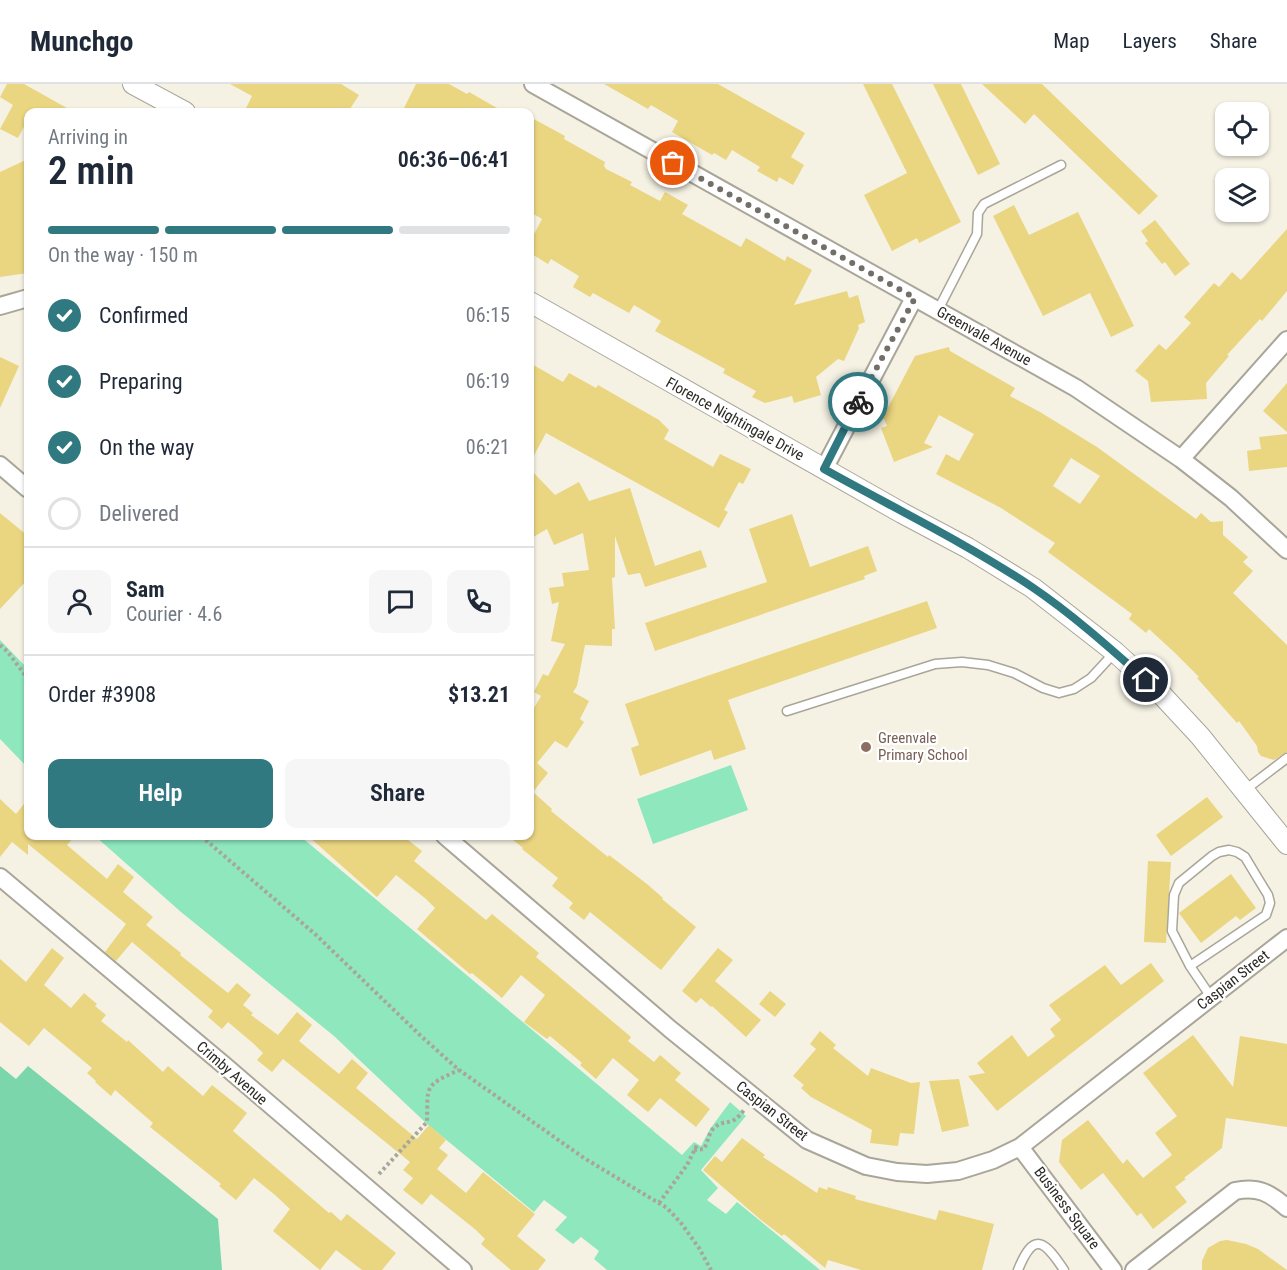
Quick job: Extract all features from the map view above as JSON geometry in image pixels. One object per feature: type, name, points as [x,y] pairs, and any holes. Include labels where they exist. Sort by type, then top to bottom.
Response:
[{"type":"street","points":[[133,84],[177,108]]},
{"type":"street","name":"Greenvale Avenue","points":[[533,84],[1076,388],[1181,459],[1231,498],[1287,550]]},
{"type":"street","points":[[824,469],[915,298]]},
{"type":"street","points":[[0,306],[24,299]]},
{"type":"street","name":"Florence Nightingale Drive","points":[[534,304],[968,548],[1033,588],[1115,652],[1161,694],[1200,736],[1287,844]]},
{"type":"street","points":[[1181,459],[1287,340]]},
{"type":"street","points":[[0,465],[24,486]]},
{"type":"street","name":"Caspian Street","points":[[450,840],[670,1029],[807,1140],[866,1166],[897,1172],[927,1174],[958,1171],[993,1160],[1020,1147],[1287,938]]},
{"type":"street","name":"Crimby Avenue","points":[[0,877],[463,1270]]},
{"type":"street","name":"Business Square","points":[[1020,1147],[1113,1270]]},
{"type":"street","points":[[1134,1270],[1235,1191],[1248,1188],[1263,1190],[1287,1208]]},
{"type":"lane","points":[[938,310],[977,234],[978,213],[984,204],[1061,165]]},
{"type":"lane","points":[[788,711],[935,664],[962,662],[1014,673],[1043,688],[1059,693],[1074,689],[1091,678],[1115,652]]},
{"type":"lane","points":[[1245,790],[1287,758]]},
{"type":"lane","points":[[1190,966],[1266,915],[1269,909],[1268,895],[1245,857],[1237,852],[1228,850],[1212,856],[1179,883],[1174,895],[1172,931],[1190,966],[1211,997]]},
{"type":"lane","points":[[1018,1270],[1025,1252],[1030,1246],[1037,1244],[1047,1247],[1064,1270]]},
{"type":"path","points":[[0,645],[24,674]]},
{"type":"path","points":[[206,840],[315,934],[459,1070],[584,1158],[659,1203],[681,1223],[711,1270]]},
{"type":"path","points":[[367,1188],[427,1122],[426,1097],[433,1084],[459,1070]]},
{"type":"path","points":[[694,1150],[704,1149],[712,1129],[717,1125],[736,1120],[753,1097]]},
{"type":"path","points":[[659,1203],[687,1166],[697,1145]]},
{"type":"green space","points":[[0,640],[24,665],[24,764],[0,739]]},
{"type":"green space","points":[[731,765],[748,810],[653,844],[637,799]]},
{"type":"green space","points":[[100,840],[305,840],[682,1155],[694,1142],[701,1146],[710,1129],[730,1102],[746,1116],[701,1170],[718,1188],[707,1200],[726,1214],[737,1202],[820,1270],[607,1270],[594,1259],[599,1251],[581,1237],[573,1244],[555,1230],[567,1217],[544,1200],[534,1212],[427,1124],[334,1036],[181,912]]},
{"type":"green space","points":[[0,1066],[16,1079],[28,1066],[218,1219],[222,1270],[0,1270]]},
{"type":"building","points":[[7,84],[24,84],[67,108],[24,108],[24,127],[18,138],[0,129],[13,105],[0,97]]},
{"type":"building","points":[[230,84],[341,84],[359,95],[351,108],[246,108],[252,96]]},
{"type":"building","points":[[416,84],[449,84],[497,108],[404,108]]},
{"type":"building","points":[[604,84],[718,84],[805,133],[791,157],[804,165],[793,185],[779,177],[777,182],[757,171],[760,167],[732,150],[726,160],[714,153],[712,155],[672,132],[678,121],[651,105],[648,109]]},
{"type":"building","points":[[863,84],[892,84],[961,222],[919,243],[917,238],[892,251],[864,195],[907,173]]},
{"type":"building","points":[[933,84],[961,84],[1000,164],[978,175]]},
{"type":"building","points":[[982,84],[1042,84],[1158,196],[1139,215],[1034,114],[1025,124]]},
{"type":"building","points":[[534,119],[605,162],[606,169],[632,182],[630,185],[660,201],[665,192],[688,205],[682,214],[741,247],[746,238],[785,261],[787,256],[812,270],[794,305],[847,291],[849,298],[858,295],[865,322],[858,325],[859,328],[844,361],[838,359],[816,377],[821,395],[794,403],[792,396],[765,403],[752,397],[756,391],[723,373],[725,369],[655,331],[661,321],[634,305],[629,313],[593,293],[590,297],[573,287],[579,276],[551,259],[548,264],[534,255],[534,234],[542,219],[534,214]]},
{"type":"building","points":[[24,161],[24,274],[0,277],[0,172]]},
{"type":"building","points":[[1014,205],[1029,235],[1078,212],[1134,326],[1111,337],[1090,293],[1043,316],[993,216]]},
{"type":"building","points":[[1155,220],[1190,264],[1175,276],[1165,262],[1162,264],[1145,243],[1148,241],[1141,231]]},
{"type":"building","points":[[1287,229],[1287,291],[1262,321],[1260,319],[1227,355],[1229,356],[1206,383],[1207,399],[1151,402],[1148,381],[1135,371],[1159,344],[1166,350],[1191,323],[1184,317],[1214,283],[1219,287],[1232,272],[1241,280]]},
{"type":"building","points":[[949,347],[950,351],[1015,388],[1010,396],[1097,447],[1196,519],[1201,513],[1211,522],[1223,521],[1223,535],[1248,557],[1243,562],[1253,571],[1233,593],[1287,645],[1287,752],[1274,760],[1261,756],[1257,746],[1239,721],[1237,723],[1197,678],[1199,677],[1174,652],[1149,629],[1146,633],[1129,619],[1132,614],[1048,552],[1055,543],[1001,508],[936,474],[946,454],[959,461],[974,434],[939,415],[924,443],[933,447],[894,462],[881,428],[887,426],[883,417],[915,356]],"holes":[[[1071,458],[1100,476],[1080,504],[1053,486]]]},
{"type":"building","points":[[0,357],[19,366],[0,408]]},
{"type":"building","points":[[534,365],[563,382],[569,373],[596,388],[598,385],[659,420],[669,430],[664,439],[713,467],[720,454],[751,469],[743,484],[739,482],[724,510],[728,512],[719,528],[546,433],[534,456]]},
{"type":"building","points":[[1287,383],[1287,432],[1263,411]]},
{"type":"building","points":[[1287,434],[1287,467],[1249,471],[1247,451],[1261,449],[1259,437]]},
{"type":"building","points":[[534,473],[555,495],[579,482],[589,501],[630,488],[655,566],[701,550],[707,567],[645,587],[640,573],[628,575],[615,536],[615,577],[612,578],[615,629],[612,629],[612,646],[585,645],[577,686],[573,692],[589,701],[580,719],[584,722],[567,748],[555,741],[537,763],[548,773],[534,791],[534,708],[541,696],[534,692],[543,674],[548,676],[565,644],[551,641],[559,602],[552,604],[549,588],[564,586],[562,573],[589,570],[583,533],[554,545],[547,529],[534,537]]},
{"type":"building","points":[[0,513],[24,533],[24,583],[0,609]]},
{"type":"building","points":[[792,514],[810,567],[868,546],[877,571],[864,576],[865,579],[655,651],[645,623],[767,582],[749,529]]},
{"type":"building","points":[[927,601],[937,628],[728,700],[746,749],[714,760],[711,750],[640,776],[631,748],[639,745],[625,704]]},
{"type":"building","points":[[534,793],[552,809],[551,811],[608,857],[609,855],[647,884],[696,927],[661,970],[590,912],[584,920],[569,908],[573,903],[552,886],[558,878],[513,840],[534,840]]},
{"type":"building","points":[[1207,797],[1223,817],[1171,856],[1156,835]]},
{"type":"building","points":[[0,799],[16,814],[24,804],[24,840],[71,840],[67,845],[107,879],[118,864],[134,877],[123,892],[153,917],[146,925],[228,993],[237,983],[251,995],[243,1005],[253,1013],[251,1015],[278,1035],[297,1012],[312,1025],[299,1041],[339,1074],[352,1059],[368,1073],[356,1088],[417,1139],[429,1125],[446,1140],[439,1148],[448,1155],[437,1169],[466,1193],[483,1172],[535,1214],[517,1236],[546,1260],[538,1270],[511,1270],[481,1244],[485,1239],[476,1230],[431,1194],[422,1205],[403,1190],[413,1178],[403,1170],[410,1162],[283,1059],[272,1072],[257,1060],[263,1053],[254,1044],[228,1022],[222,1029],[208,1017],[213,1011],[132,942],[116,961],[105,952],[126,924],[28,844],[28,855],[12,842],[0,857]]},
{"type":"building","points":[[313,840],[408,840],[422,851],[414,861],[486,920],[492,914],[539,953],[536,957],[631,1037],[628,1041],[654,1062],[660,1055],[681,1073],[675,1080],[710,1109],[696,1127],[660,1098],[648,1112],[627,1095],[639,1080],[613,1058],[596,1079],[580,1065],[582,1063],[550,1036],[547,1039],[524,1022],[545,995],[521,975],[502,998],[417,929],[435,908],[426,899],[396,875],[377,897]]},
{"type":"building","points":[[1148,861],[1171,862],[1166,943],[1144,942]]},
{"type":"building","points":[[1231,874],[1256,908],[1240,920],[1236,916],[1201,943],[1179,913]]},
{"type":"building","points":[[52,948],[64,958],[44,985],[71,1008],[84,993],[106,1015],[101,1021],[127,1042],[128,1040],[163,1072],[168,1066],[203,1096],[212,1085],[247,1113],[233,1131],[329,1213],[331,1212],[341,1221],[347,1214],[396,1253],[382,1270],[362,1270],[336,1250],[320,1270],[273,1231],[290,1209],[254,1178],[236,1200],[219,1186],[221,1184],[150,1127],[153,1123],[115,1090],[111,1096],[95,1082],[87,1073],[92,1068],[44,1028],[29,1046],[0,1022],[0,959],[26,982]]},
{"type":"building","points":[[718,948],[733,960],[715,981],[761,1020],[746,1037],[701,998],[696,1003],[682,991]]},
{"type":"building","points":[[1151,963],[1164,981],[997,1111],[968,1076],[985,1073],[977,1063],[1012,1035],[1028,1057],[1055,1036],[1050,1029],[1061,1020],[1049,1005],[1105,965],[1121,985]]},
{"type":"building","points":[[770,991],[786,1004],[775,1017],[759,1004]]},
{"type":"building","points":[[820,1031],[836,1045],[833,1048],[868,1076],[871,1068],[911,1083],[920,1082],[914,1134],[900,1133],[898,1146],[870,1143],[872,1130],[811,1097],[801,1088],[804,1085],[793,1076],[816,1049],[810,1044]]},
{"type":"building","points":[[1193,1035],[1233,1087],[1240,1036],[1287,1044],[1287,1127],[1226,1118],[1222,1148],[1175,1187],[1187,1202],[1153,1229],[1141,1213],[1137,1216],[1103,1173],[1081,1190],[1059,1162],[1062,1140],[1088,1120],[1123,1164],[1127,1159],[1143,1178],[1172,1155],[1155,1133],[1177,1116],[1143,1073]]},
{"type":"building","points":[[959,1079],[969,1126],[942,1132],[929,1081]]},
{"type":"building","points":[[742,1138],[765,1155],[763,1157],[817,1193],[819,1187],[827,1190],[828,1187],[856,1196],[855,1199],[936,1220],[939,1210],[994,1224],[982,1270],[861,1270],[828,1260],[825,1268],[784,1234],[782,1236],[761,1220],[703,1170],[715,1156],[722,1162]]},
{"type":"building","points":[[1227,1240],[1258,1249],[1287,1270],[1202,1270],[1202,1261],[1208,1248]]},
{"type":"way so far","points":[[673,163],[915,298],[858,402]]},
{"type":"place","name":"Greenvale Primary School","points":[[866,747]]},
{"type":"route","points":[[858,402],[824,469],[968,548],[1033,588],[1115,652],[1146,680]]}]
